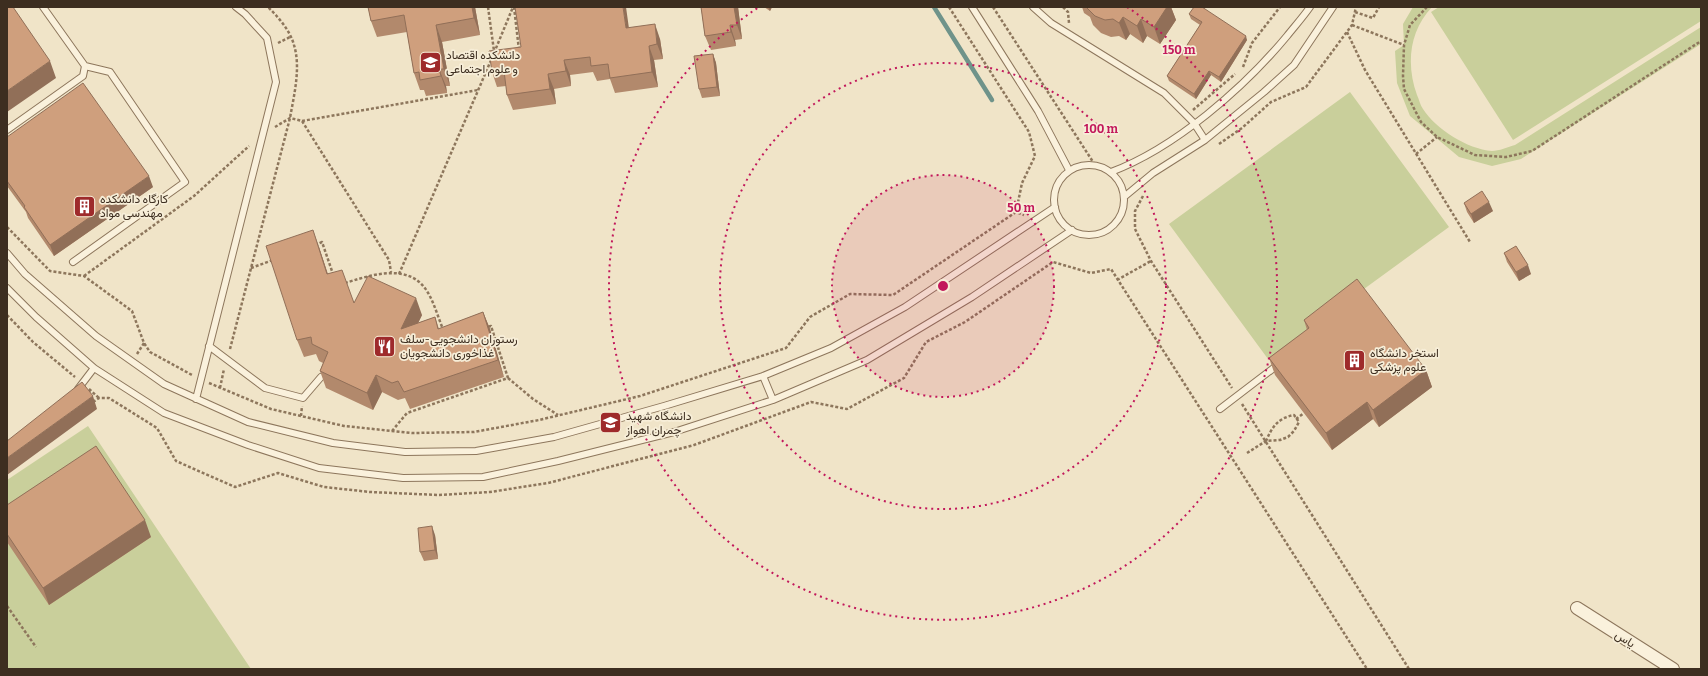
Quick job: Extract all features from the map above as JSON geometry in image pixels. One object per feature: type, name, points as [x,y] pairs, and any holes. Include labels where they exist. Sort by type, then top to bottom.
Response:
[{"type":"street","name":"یاس","points":[[1577,608],[1673,669]]},
{"type":"lane","points":[[43,7],[85,66],[110,72],[185,182],[73,262]]},
{"type":"lane","points":[[196,399],[276,82],[267,38],[245,14],[236,7]]},
{"type":"lane","points":[[972,7],[1038,111],[1070,170]]},
{"type":"lane","points":[[1033,7],[1051,23],[1164,93],[1194,123],[1205,140]]},
{"type":"lane","points":[[1111,172],[1133,164],[1175,138],[1226,99],[1266,61],[1310,7]]},
{"type":"lane","points":[[1124,197],[1153,173],[1205,140],[1264,92],[1294,65],[1333,7]]},
{"type":"lane","points":[[7,130],[82,76],[85,66]]},
{"type":"lane","points":[[1094,165],[1102,166],[1111,172],[1119,181],[1124,191],[1122,213],[1116,223],[1106,231],[1095,235],[1083,235],[1062,223],[1056,212],[1054,200],[1056,188],[1061,178],[1070,170],[1080,166],[1094,165]]},
{"type":"lane","points":[[7,253],[25,274],[96,336],[164,384],[248,422],[333,443],[405,452],[476,451],[554,437],[763,376],[831,348],[905,307],[1055,207]]},
{"type":"lane","points":[[7,288],[36,317],[94,368],[164,413],[248,445],[319,468],[403,478],[483,477],[558,461],[674,432],[773,400],[813,384],[867,360],[972,297],[1072,230]]},
{"type":"lane","points":[[209,346],[265,388],[303,398],[321,377]]},
{"type":"lane","points":[[1220,409],[1282,362]]},
{"type":"lane","points":[[72,393],[94,368]]},
{"type":"lane","points":[[763,376],[773,400]]},
{"type":"path","points":[[220,388],[290,118],[297,80],[294,44],[281,21],[268,7]]},
{"type":"path","points":[[488,7],[495,60]]},
{"type":"path","points":[[399,274],[514,7]]},
{"type":"path","points":[[514,7],[520,55]]},
{"type":"path","points":[[7,227],[50,271],[84,276],[132,311],[144,343],[150,352],[220,388],[271,409],[344,426],[412,433],[474,432],[640,396],[786,348],[810,317],[850,294],[893,295],[1016,212],[1022,183],[1035,156],[1029,132],[950,7]]},
{"type":"path","points":[[992,7],[1094,165]]},
{"type":"path","points":[[1187,116],[1244,66],[1252,43],[1280,7]]},
{"type":"path","points":[[1218,145],[1242,128],[1271,102],[1306,87],[1352,25],[1356,7]]},
{"type":"path","points":[[1355,12],[1373,18],[1379,7]]},
{"type":"path","points":[[1427,7],[1410,25],[1404,45],[1404,90],[1421,122],[1437,137],[1475,155],[1506,157],[1532,151],[1701,41]]},
{"type":"path","points":[[1352,25],[1404,45]]},
{"type":"path","points":[[1347,32],[1365,70],[1470,242]]},
{"type":"path","points":[[302,121],[478,90]]},
{"type":"path","points":[[1416,154],[1437,137]]},
{"type":"path","points":[[1145,192],[1135,211],[1135,229],[1151,261],[1266,440],[1409,669]]},
{"type":"path","points":[[1016,212],[1035,220]]},
{"type":"path","points":[[308,248],[322,242],[334,279]]},
{"type":"path","points":[[251,268],[280,258]]},
{"type":"path","points":[[1117,280],[1151,261]]},
{"type":"path","points":[[92,402],[99,398],[109,398],[157,428],[176,462],[235,487],[278,473],[324,487],[370,492],[439,495],[490,492],[548,483],[694,445],[811,402],[847,409],[904,378],[926,342],[965,322],[1053,262],[1091,273],[1111,269],[1367,669]]},
{"type":"path","points":[[344,284],[366,276],[391,272],[412,277],[423,286],[430,297],[444,334]]},
{"type":"path","points":[[7,315],[32,342],[99,398]]},
{"type":"path","points":[[484,328],[491,326],[508,378],[533,399],[558,415]]},
{"type":"path","points":[[786,348],[804,359]]},
{"type":"path","points":[[392,431],[407,413],[508,378]]},
{"type":"path","points":[[811,402],[813,384]]},
{"type":"path","points":[[1296,419],[1304,413]]},
{"type":"path","points":[[1247,453],[1266,440],[1281,419],[1294,415],[1299,422],[1294,431],[1288,437],[1280,440],[1266,440]]},
{"type":"path","points":[[7,606],[36,647]]},
{"type":"green space","points":[[1413,7],[1432,7],[1424,16],[1418,27],[1414,37],[1412,49],[1411,72],[1422,107],[1436,124],[1453,137],[1472,146],[1492,151],[1501,150],[1515,145],[1701,27],[1701,44],[1521,159],[1492,166],[1459,157],[1410,116],[1397,83],[1395,51],[1404,45],[1403,24]]},
{"type":"green space","points":[[1439,7],[1701,7],[1701,21],[1513,140],[1431,12]]},
{"type":"green space","points":[[1350,92],[1449,227],[1268,359],[1169,224]]},
{"type":"green space","points":[[88,426],[251,669],[7,669],[7,480]]},
{"type":"building","points":[[7,7],[13,7],[50,61],[7,91]]},
{"type":"building","name":"دانشکده اقتصاد و علوم اجتماعی","points":[[368,7],[472,7],[474,18],[436,25],[444,69],[439,69],[441,76],[420,80],[419,72],[414,73],[404,15],[371,21]]},
{"type":"building","points":[[515,7],[623,7],[626,28],[655,24],[657,44],[649,46],[652,72],[610,78],[608,64],[591,66],[590,57],[564,60],[566,71],[548,74],[550,89],[507,95],[504,71],[492,72],[489,51],[521,47]]},
{"type":"building","points":[[701,7],[734,7],[737,25],[730,25],[731,32],[705,36]]},
{"type":"building","points":[[1086,7],[1167,7],[1154,27],[1141,19],[1137,26],[1123,17],[1119,23],[1113,19],[1105,20],[1095,16]]},
{"type":"building","points":[[1194,7],[1202,7],[1246,36],[1219,77],[1209,71],[1194,94],[1167,76],[1202,22],[1189,14]]},
{"type":"building","points":[[713,54],[717,87],[699,89],[694,56]]},
{"type":"building","points":[[83,83],[149,176],[50,245],[7,181],[7,137]]},
{"type":"building","points":[[1482,191],[1489,202],[1471,214],[1464,203]]},
{"type":"building","points":[[313,230],[327,274],[342,270],[354,303],[368,276],[416,298],[401,329],[435,317],[438,329],[483,312],[498,360],[404,392],[398,381],[392,383],[376,375],[367,393],[320,371],[328,352],[312,344],[311,337],[297,340],[266,246]]},
{"type":"building","points":[[1516,246],[1528,265],[1516,272],[1504,253]]},
{"type":"building","name":"استخر دانشگاه علوم پزشکی","points":[[1357,279],[1426,370],[1373,410],[1367,402],[1326,433],[1269,358],[1309,328],[1304,320]]},
{"type":"building","points":[[82,382],[93,396],[7,458],[7,441]]},
{"type":"building","points":[[96,446],[145,520],[43,588],[7,534],[7,505]]},
{"type":"building","points":[[432,526],[435,550],[420,552],[418,528]]},
{"type":"waterway","points":[[934,7],[992,100]]},
{"type":"place","name":"دانشکده اقتصاد و علوم اجتماعی","points":[[431,62]]},
{"type":"place","name":"کارگاه دانشکده مهندسی مواد","points":[[85,206]]},
{"type":"place","name":"رستوران دانشجویی-سلف غذاخوری دانشجویان","points":[[385,346]]},
{"type":"place","name":"استخر دانشگاه علوم پزشکی","points":[[1354,360]]},
{"type":"place","name":"دانشگاه شهید چمران اهواز","points":[[611,423]]}]
